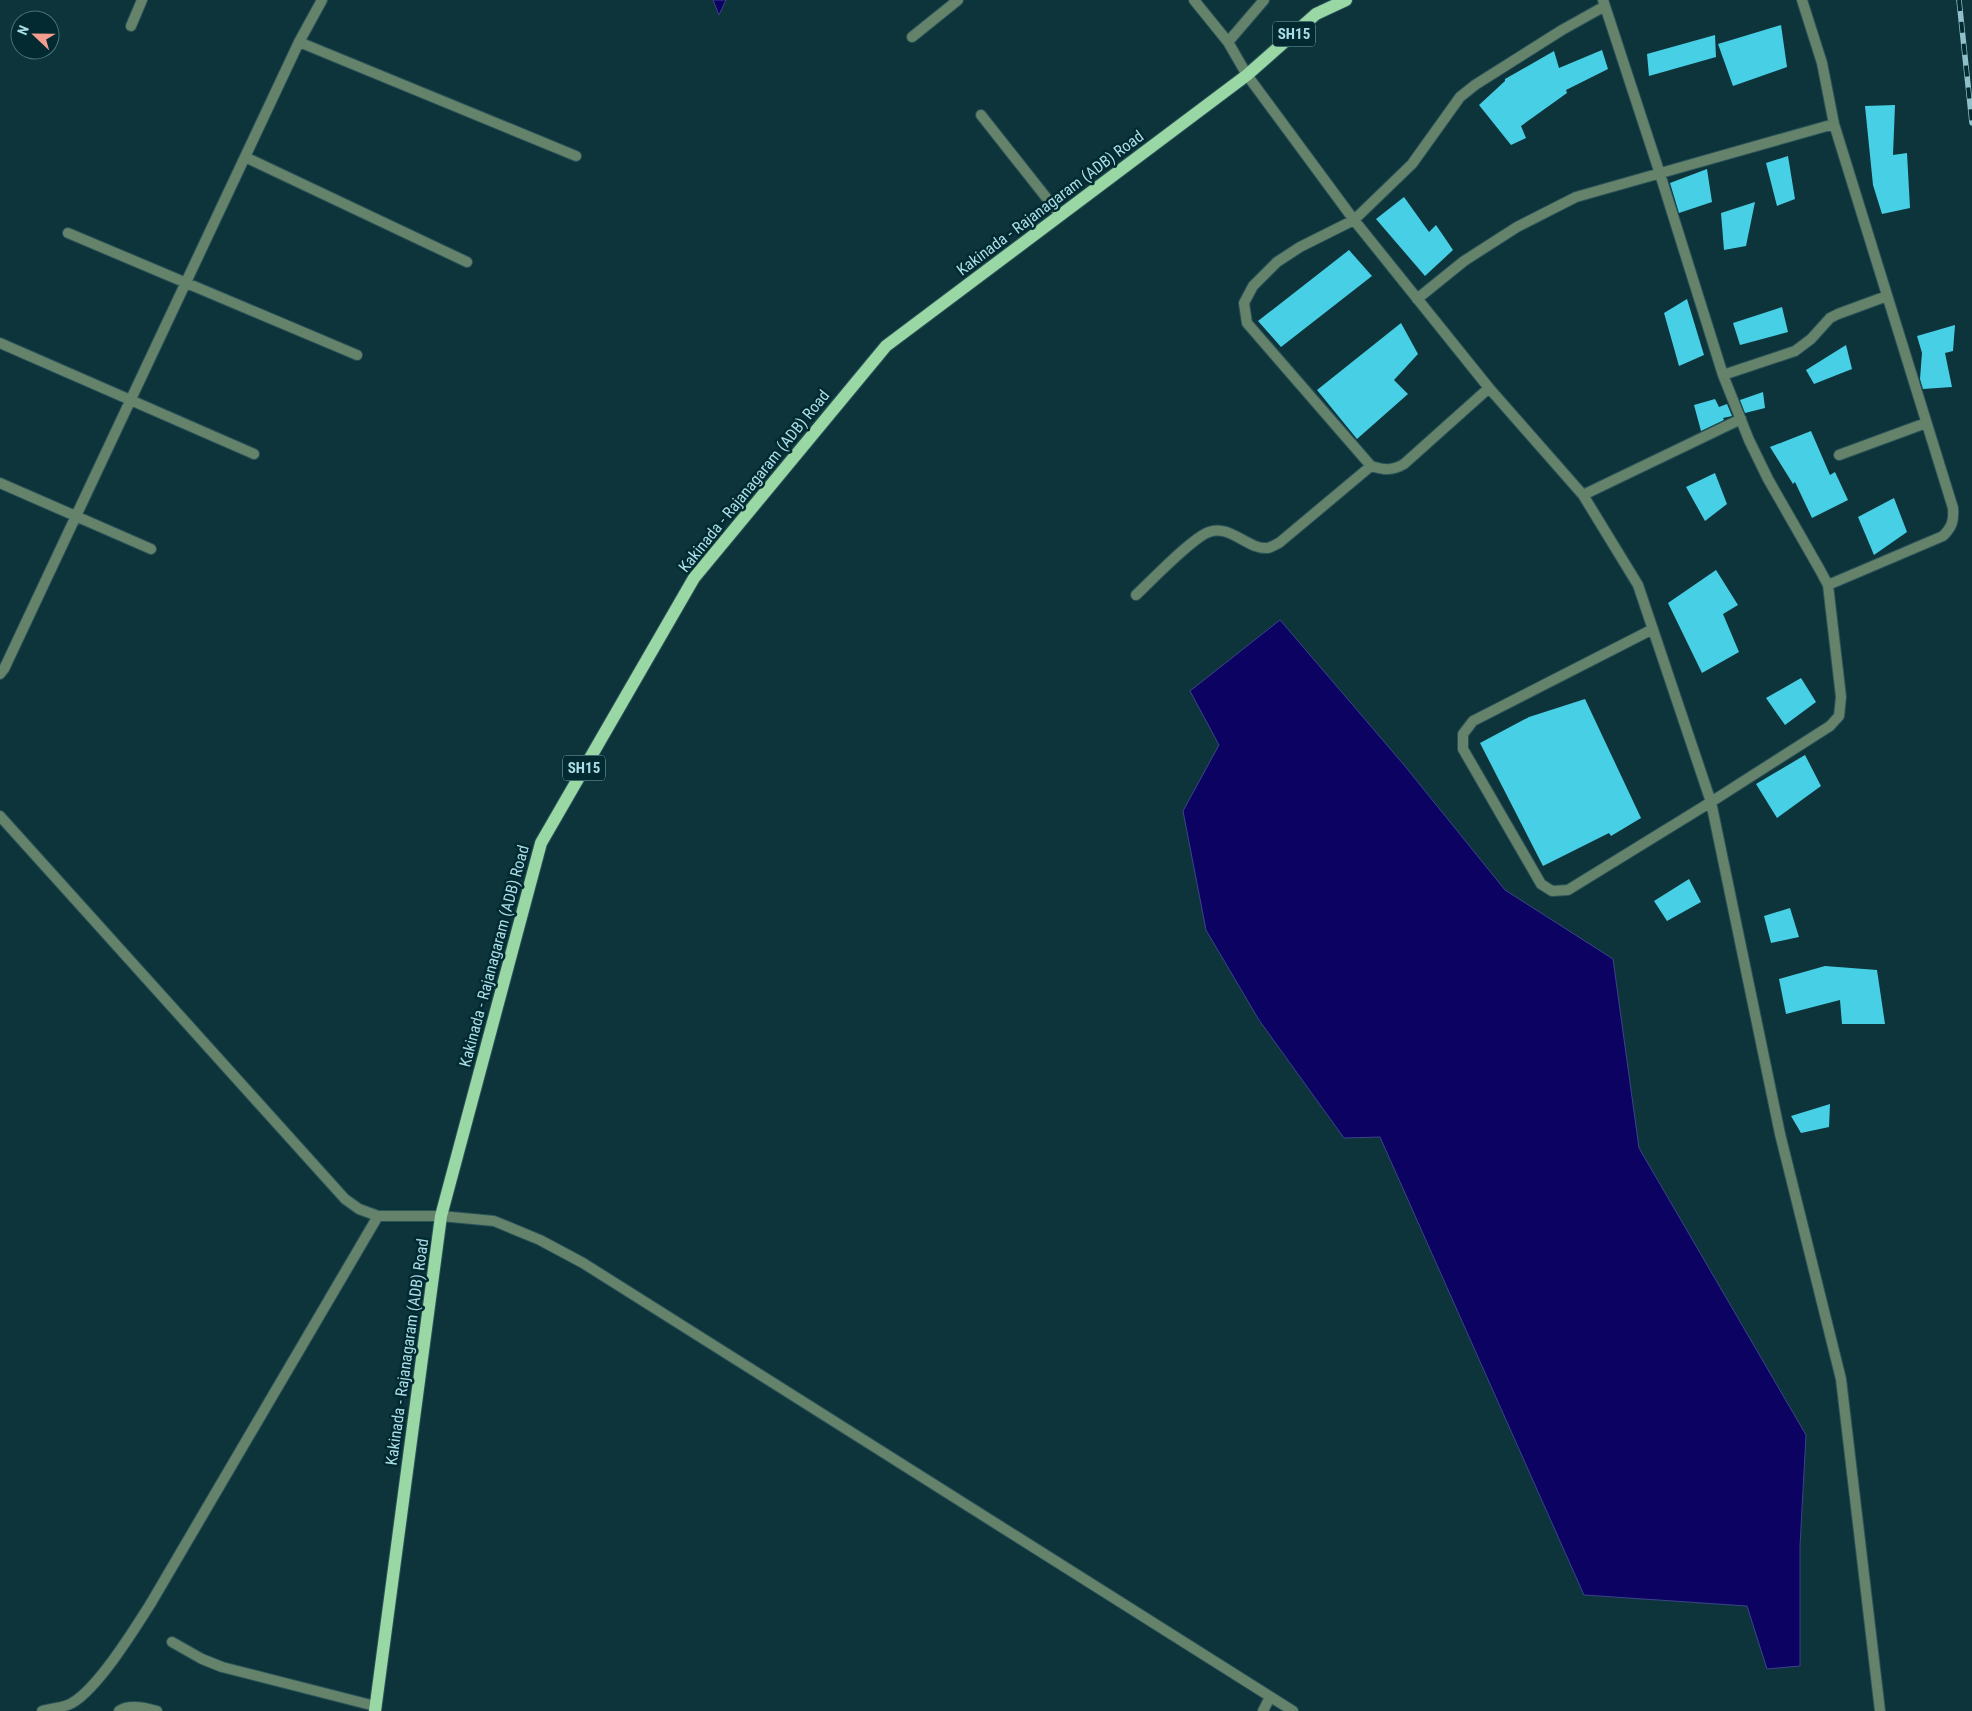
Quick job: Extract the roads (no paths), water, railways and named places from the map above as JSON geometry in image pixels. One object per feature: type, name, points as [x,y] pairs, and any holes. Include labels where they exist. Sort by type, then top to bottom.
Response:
[{"type":"main road","name":"SH15","points":[[1316,14],[1326,0]]},
{"type":"main road","name":"Kakinada - Rajanagaram (ADB) Road","points":[[375,1708],[441,1216],[541,843],[694,578],[886,346],[1247,75],[1316,14],[1346,0]]},
{"type":"street","points":[[131,26],[142,0]]},
{"type":"street","points":[[0,674],[299,42],[322,0]]},
{"type":"street","points":[[1194,0],[1228,42],[1247,75],[1354,220],[1489,388],[1583,495],[1638,586],[1711,802],[1780,1134],[1841,1378],[1880,1711]]},
{"type":"street","points":[[1228,42],[1264,0]]},
{"type":"street","points":[[1802,0],[1822,63],[1834,124],[1953,508],[1954,517],[1952,527],[1943,536],[1828,585]]},
{"type":"street","points":[[912,37],[955,1]]},
{"type":"street","points":[[1489,388],[1404,464],[1395,469],[1385,470],[1371,466],[1246,323],[1244,303],[1253,286],[1277,262],[1354,220],[1412,164],[1460,97],[1475,85],[1604,3],[1723,375],[1768,479],[1828,585],[1841,697],[1839,716],[1830,726],[1568,890],[1552,891],[1541,884],[1463,749],[1463,734],[1473,721],[1652,629]]},
{"type":"street","points":[[299,42],[576,156]]},
{"type":"street","points":[[981,115],[1060,215]]},
{"type":"street","points":[[1418,299],[1464,261],[1518,227],[1576,198],[1834,124]]},
{"type":"street","points":[[245,157],[467,262]]},
{"type":"street","points":[[68,233],[357,356]]},
{"type":"street","points":[[1723,375],[1795,350],[1811,339],[1830,318],[1887,296]]},
{"type":"street","points":[[0,343],[254,454]]},
{"type":"street","points":[[1583,495],[1741,419]]},
{"type":"street","points":[[1839,455],[1926,423]]},
{"type":"street","points":[[1136,595],[1197,539],[1210,531],[1228,532],[1258,546],[1269,548],[1279,543],[1371,466]]},
{"type":"street","points":[[0,484],[151,549]]},
{"type":"street","points":[[0,816],[345,1199],[358,1209],[378,1216],[441,1216],[494,1222],[540,1240],[583,1263],[1293,1711]]},
{"type":"street","points":[[42,1711],[70,1705],[83,1696],[126,1642],[151,1603],[378,1216]]},
{"type":"street","points":[[172,1642],[202,1659],[222,1667],[375,1708]]},
{"type":"street","points":[[1263,1711],[1270,1698]]},
{"type":"street","points":[[119,1711],[123,1708],[146,1708],[157,1711]]},
{"type":"railway","points":[[1959,0],[1972,123]]}]
